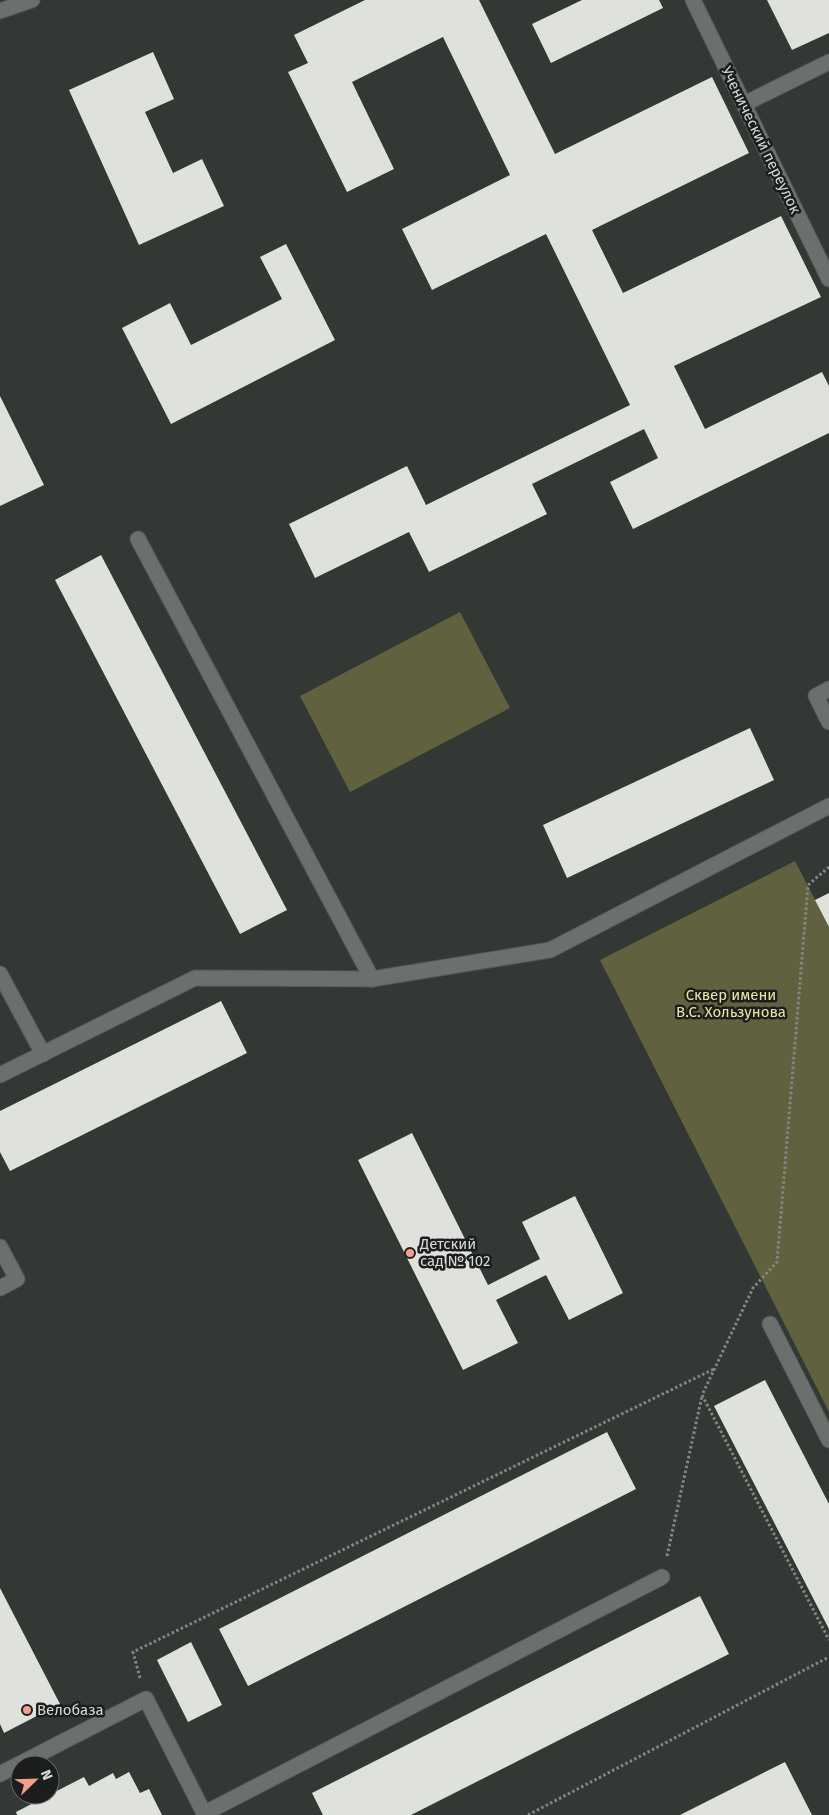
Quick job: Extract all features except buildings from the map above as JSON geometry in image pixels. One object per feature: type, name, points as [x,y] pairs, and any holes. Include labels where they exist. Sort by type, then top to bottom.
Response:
[{"type":"lane","points":[[0,11],[32,0]]},
{"type":"lane","name":"Ученический переулок","points":[[693,0],[829,279]]},
{"type":"lane","points":[[744,104],[829,62]]},
{"type":"lane","points":[[138,538],[372,980]]},
{"type":"lane","points":[[829,689],[816,696],[829,722]]},
{"type":"lane","points":[[0,1075],[195,978],[372,980],[550,950],[829,806]]},
{"type":"lane","points":[[0,974],[43,1054]]},
{"type":"lane","points":[[0,1247],[17,1279],[0,1288]]},
{"type":"lane","points":[[770,1324],[829,1440]]},
{"type":"lane","points":[[0,1774],[146,1699],[205,1814],[662,1577]]},
{"type":"path","points":[[662,1577],[702,1395],[753,1288],[777,1262],[808,885],[829,867]]},
{"type":"path","points":[[146,1699],[133,1652],[714,1368]]},
{"type":"path","points":[[702,1395],[829,1640]]},
{"type":"path","points":[[528,1815],[829,1657]]},
{"type":"green space","points":[[460,612],[510,708],[350,792],[300,696]]},
{"type":"green space","name":"Сквер имени В.С. Хользунова","points":[[795,861],[829,927],[829,1412],[600,960]]},
{"type":"place","name":"Детский сад № 102","points":[[410,1253]]},
{"type":"place","name":"Велобаза","points":[[27,1710]]}]
